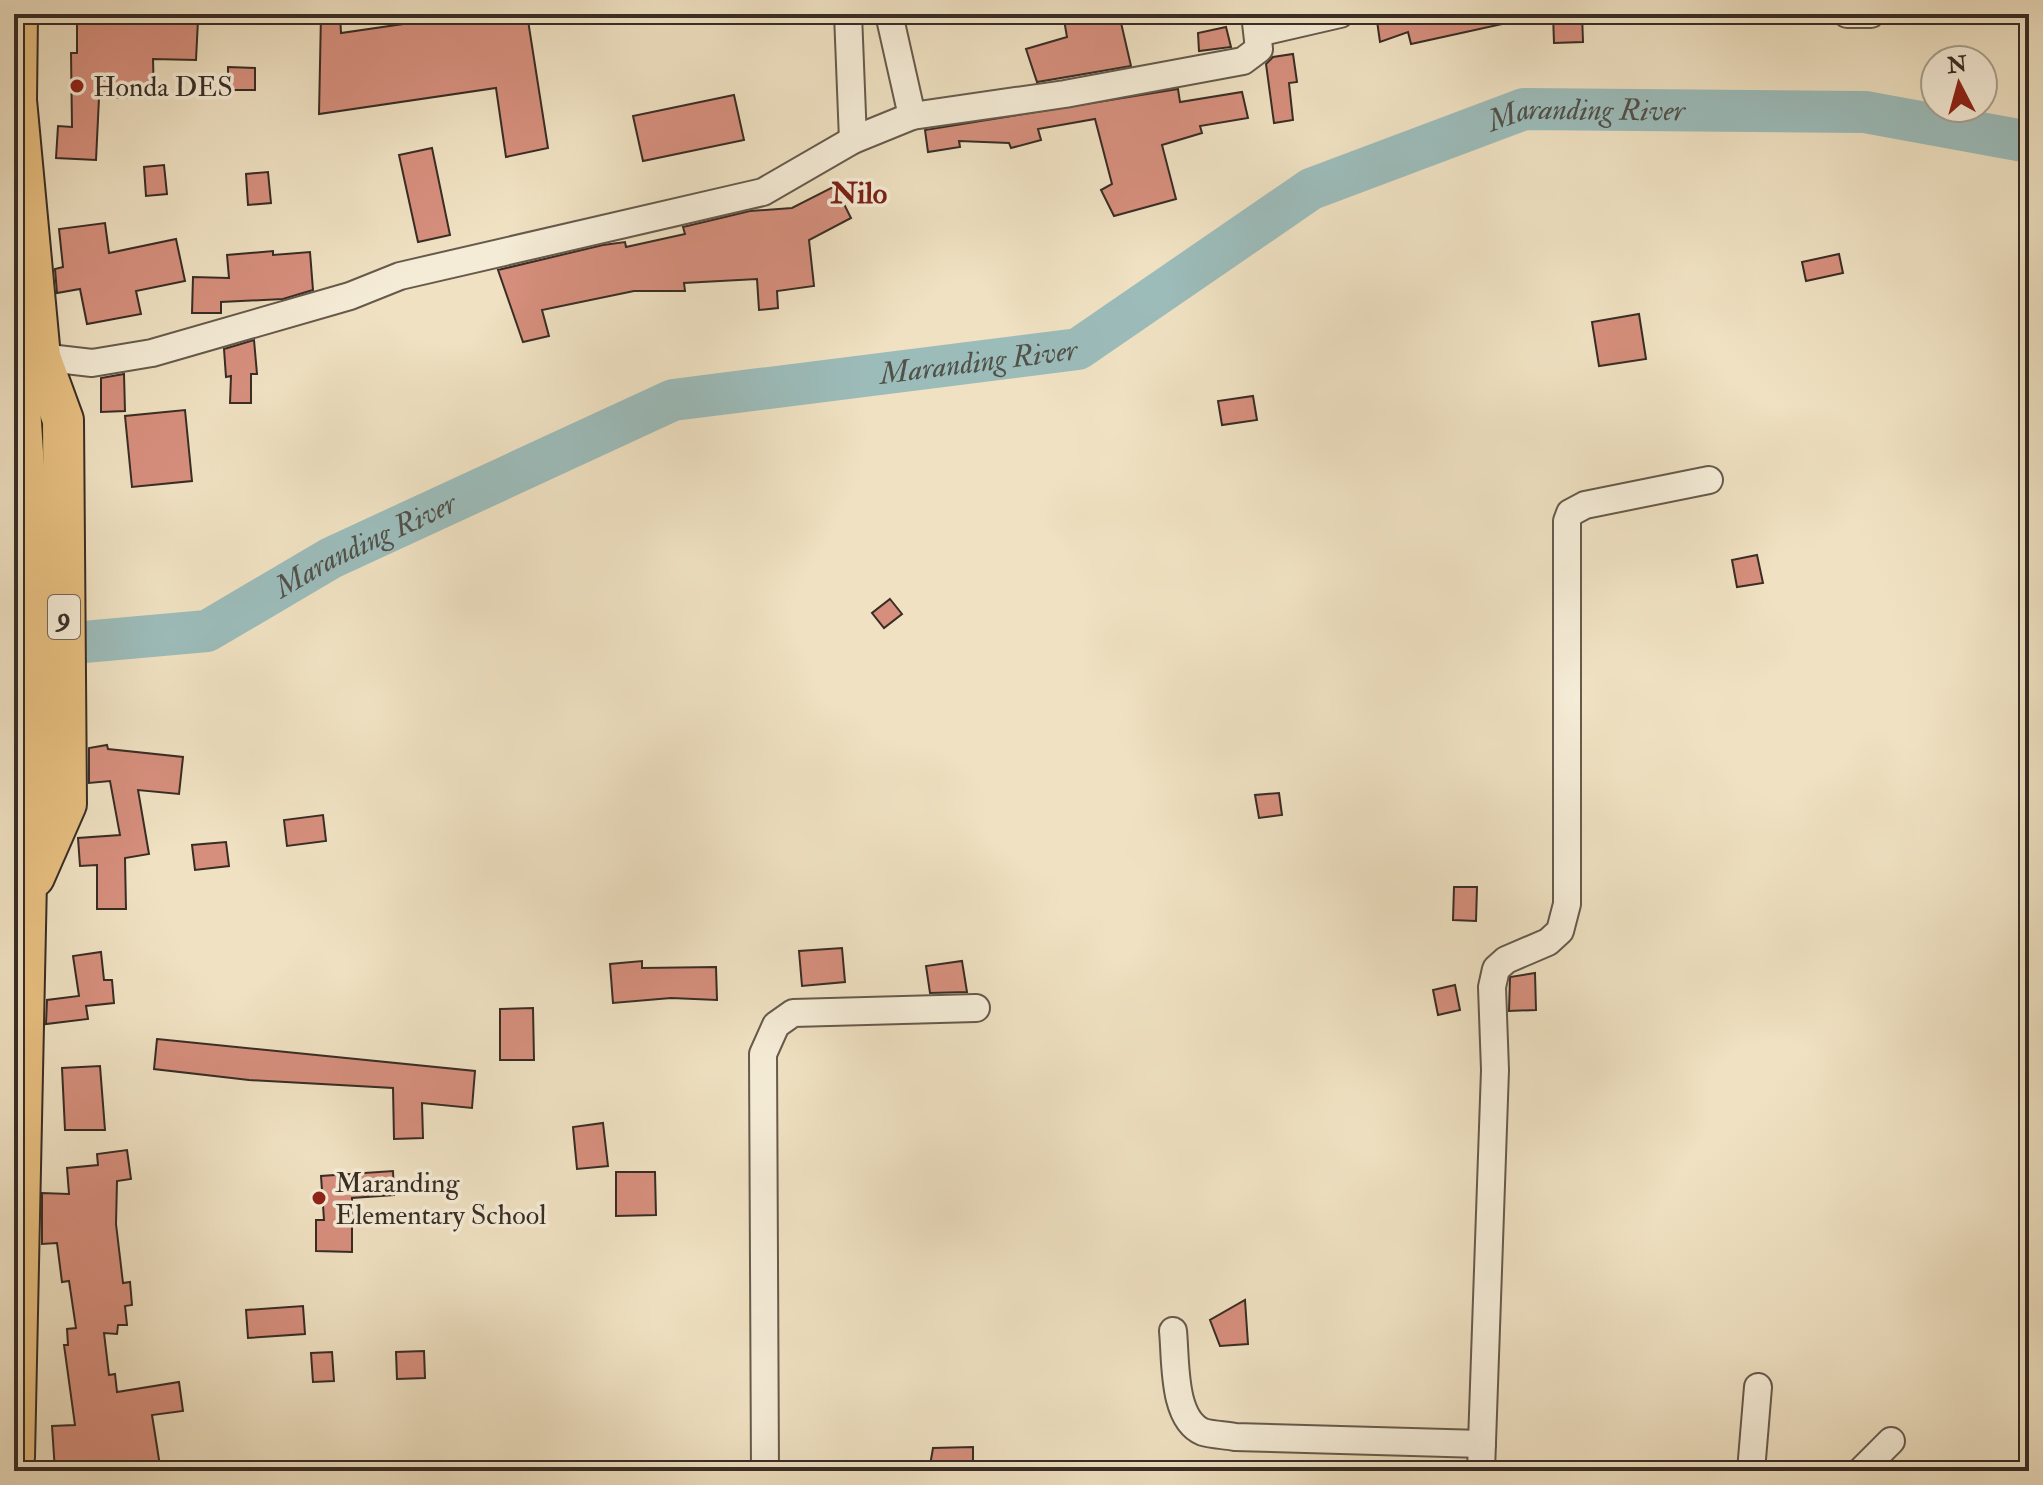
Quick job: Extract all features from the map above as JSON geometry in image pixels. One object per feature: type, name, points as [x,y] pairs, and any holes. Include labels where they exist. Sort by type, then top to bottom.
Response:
[{"type":"highway","name":"9","points":[[14,1457],[27,892],[47,736],[44,497],[63,420],[40,357],[16,100],[17,14]]},
{"type":"highway","name":"9","points":[[40,357],[17,408],[44,497]]},
{"type":"street","points":[[848,14],[853,140]]},
{"type":"street","points":[[889,14],[912,116]]},
{"type":"street","points":[[40,357],[92,363],[152,353],[350,296],[400,276],[763,192],[853,140],[912,116],[1065,94],[1243,61],[1259,49],[1257,24],[1340,14]]},
{"type":"street","points":[[1847,14],[1871,14]]},
{"type":"street","points":[[1481,1471],[1495,1070],[1492,987],[1496,969],[1506,960],[1548,942],[1560,931],[1567,904],[1567,521],[1570,513],[1585,505],[1709,480]]},
{"type":"street","points":[[765,1471],[763,1054],[776,1025],[793,1013],[976,1008]]},
{"type":"street","points":[[1173,1331],[1182,1407],[1189,1421],[1203,1431],[1235,1437],[1482,1444]]},
{"type":"street","points":[[1751,1471],[1758,1387]]},
{"type":"street","points":[[1861,1471],[1891,1441]]},
{"type":"building","points":[[77,14],[153,14],[153,18],[198,20],[196,60],[153,59],[154,97],[99,98],[96,160],[56,158],[58,126],[72,127],[71,53],[77,53]]},
{"type":"building","points":[[321,14],[340,14],[341,33],[472,14],[527,14],[548,148],[506,157],[496,88],[319,114]]},
{"type":"building","points":[[1063,14],[1119,14],[1131,66],[1037,82],[1026,49],[1067,37]]},
{"type":"building","points":[[1376,14],[1515,14],[1516,21],[1411,44],[1408,32],[1380,42]]},
{"type":"building","points":[[1553,14],[1582,14],[1583,42],[1554,43]]},
{"type":"building","points":[[1226,27],[1231,47],[1199,51],[1198,33]]},
{"type":"building","points":[[1293,54],[1297,82],[1289,83],[1293,120],[1274,123],[1266,64],[1273,57]]},
{"type":"building","points":[[228,67],[255,68],[255,90],[228,90]]},
{"type":"building","points":[[1178,89],[1180,102],[1242,92],[1248,118],[1200,126],[1202,133],[1162,145],[1176,199],[1114,216],[1101,190],[1112,184],[1095,119],[1038,129],[1041,140],[1011,148],[1009,143],[959,141],[960,147],[928,152],[925,130]]},
{"type":"building","points":[[734,95],[744,140],[643,161],[633,116]]},
{"type":"building","points":[[432,148],[450,235],[418,242],[399,155]]},
{"type":"building","points":[[164,165],[167,194],[146,196],[144,167]]},
{"type":"building","points":[[268,172],[271,203],[248,205],[246,174]]},
{"type":"building","points":[[835,186],[851,218],[809,240],[814,286],[777,291],[778,308],[759,310],[757,279],[684,283],[685,291],[634,291],[542,310],[549,336],[523,342],[498,270],[603,245],[625,242],[626,247],[685,234],[683,227],[750,211],[792,208]]},
{"type":"building","points":[[105,223],[109,253],[176,239],[185,281],[136,291],[141,314],[87,324],[80,289],[57,293],[55,269],[63,267],[59,229]]},
{"type":"building","points":[[273,251],[273,255],[310,252],[313,290],[283,299],[221,302],[221,313],[192,313],[193,277],[229,278],[227,255]]},
{"type":"building","points":[[1839,254],[1843,273],[1806,281],[1802,262]]},
{"type":"building","points":[[1639,314],[1646,359],[1599,366],[1592,322]]},
{"type":"building","points":[[254,340],[257,374],[251,374],[251,403],[230,403],[231,376],[226,377],[224,349]]},
{"type":"building","points":[[124,374],[125,411],[101,412],[101,378]]},
{"type":"building","points":[[1253,396],[1257,420],[1222,425],[1218,401]]},
{"type":"building","points":[[185,410],[192,481],[132,487],[125,416]]},
{"type":"building","points":[[1757,555],[1763,583],[1737,587],[1732,560]]},
{"type":"building","points":[[890,599],[902,614],[884,628],[872,613]]},
{"type":"building","points":[[107,745],[108,749],[183,757],[179,794],[138,790],[149,854],[125,858],[126,909],[97,909],[97,865],[80,866],[78,838],[120,835],[110,781],[89,783],[89,748]]},
{"type":"building","points":[[1279,793],[1282,815],[1259,818],[1255,795]]},
{"type":"building","points":[[323,815],[326,841],[287,846],[284,820]]},
{"type":"building","points":[[226,842],[229,866],[195,870],[192,845]]},
{"type":"building","points":[[1454,887],[1477,887],[1476,921],[1453,920]]},
{"type":"building","points":[[842,948],[845,982],[802,986],[799,951]]},
{"type":"building","points":[[101,952],[104,980],[112,980],[114,1003],[86,1006],[88,1019],[46,1024],[47,1000],[79,996],[73,956]]},
{"type":"building","points":[[642,961],[642,968],[716,967],[717,1000],[671,998],[613,1003],[610,964]]},
{"type":"building","points":[[962,961],[967,992],[930,993],[926,966]]},
{"type":"building","points":[[1535,973],[1536,1010],[1509,1011],[1510,977]]},
{"type":"building","points":[[1455,985],[1460,1010],[1438,1015],[1433,990]]},
{"type":"building","points":[[533,1008],[534,1060],[500,1060],[500,1009]]},
{"type":"building","points":[[157,1039],[475,1071],[472,1108],[422,1103],[423,1138],[394,1139],[393,1088],[249,1080],[154,1069]]},
{"type":"building","points":[[100,1066],[105,1130],[65,1130],[62,1068]]},
{"type":"building","points":[[603,1123],[608,1166],[577,1169],[573,1127]]},
{"type":"building","points":[[127,1150],[131,1179],[117,1181],[116,1224],[123,1283],[130,1282],[132,1305],[125,1306],[127,1325],[118,1325],[117,1334],[104,1333],[109,1375],[115,1374],[117,1392],[179,1382],[183,1411],[152,1415],[160,1466],[129,1471],[55,1471],[52,1426],[75,1425],[64,1345],[68,1345],[67,1329],[76,1328],[69,1281],[62,1282],[57,1243],[42,1244],[42,1193],[69,1194],[67,1168],[98,1165],[97,1154]]},
{"type":"building","points":[[393,1171],[394,1195],[352,1198],[352,1252],[316,1251],[316,1220],[324,1220],[321,1176]]},
{"type":"building","points":[[616,1172],[655,1172],[656,1215],[616,1216]]},
{"type":"building","points":[[1245,1300],[1248,1344],[1220,1346],[1210,1320]]},
{"type":"building","points":[[303,1306],[305,1334],[248,1338],[246,1310]]},
{"type":"building","points":[[424,1351],[425,1378],[397,1379],[396,1352]]},
{"type":"building","points":[[332,1352],[334,1381],[313,1382],[311,1353]]},
{"type":"building","points":[[973,1447],[973,1471],[929,1471],[933,1448]]},
{"type":"waterway","name":"Maranding River","points":[[28,647],[207,631],[331,558],[673,400],[1078,349],[1311,189],[1524,109],[1865,112],[2029,142]]},
{"type":"place","name":"Honda DES","points":[[77,86]]},
{"type":"place","name":"Maranding Elementary School","points":[[319,1198]]},
{"type":"district","name":"Nilo","points":[[859,193]]}]
